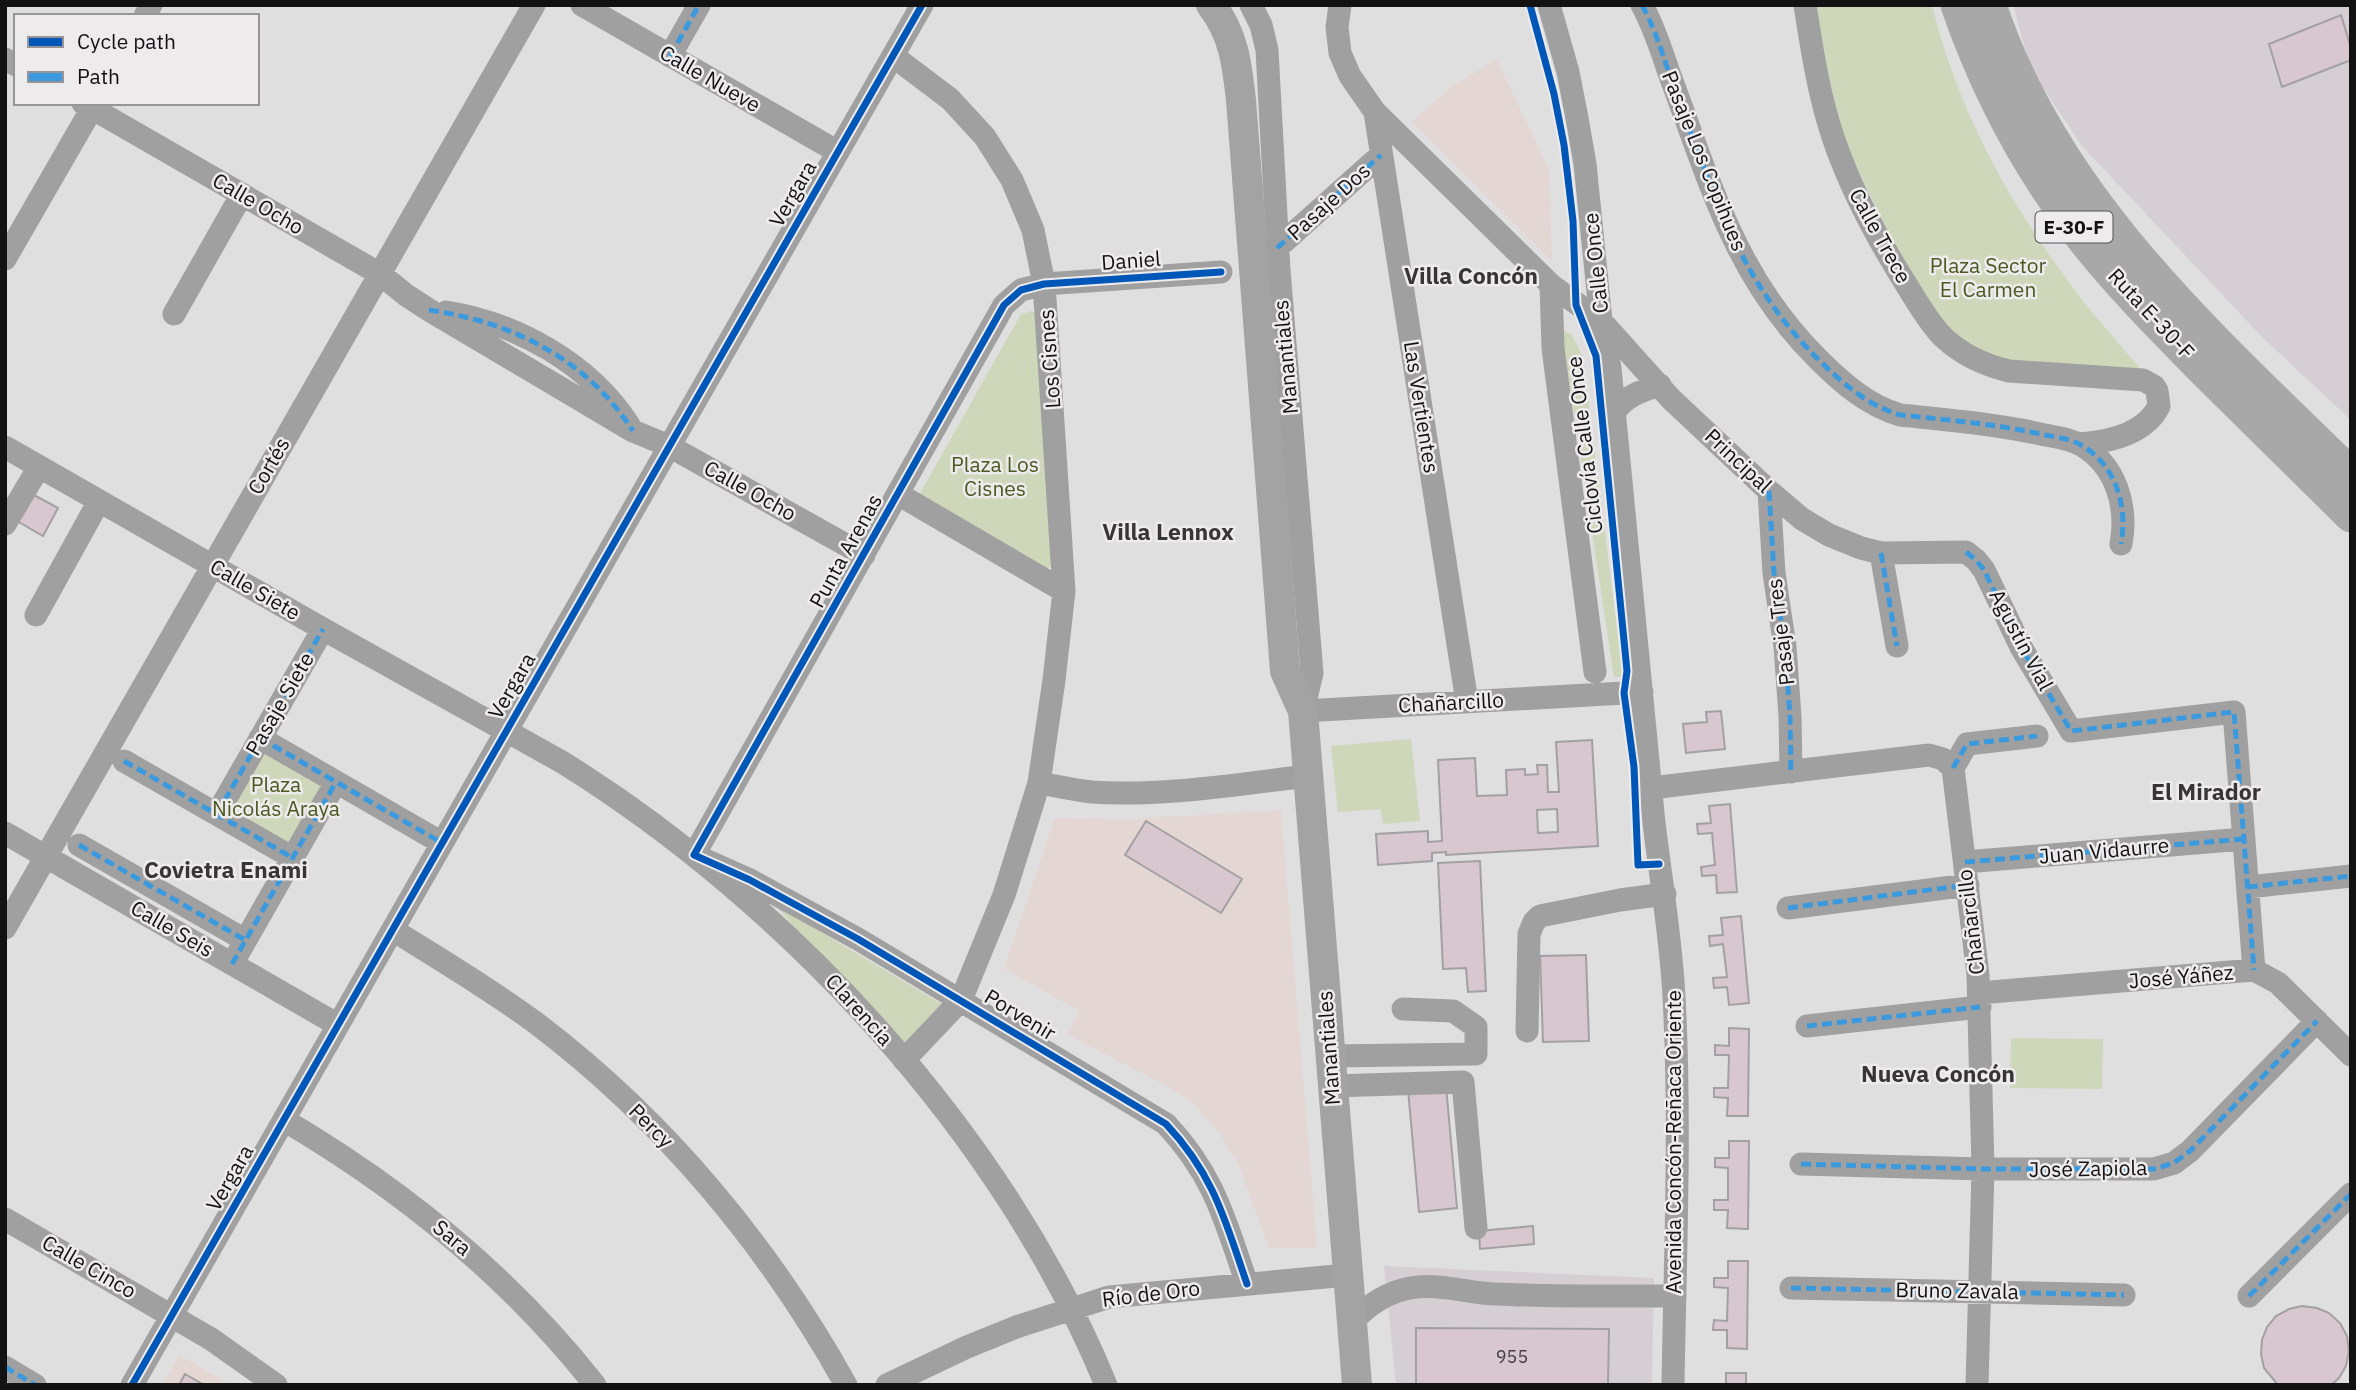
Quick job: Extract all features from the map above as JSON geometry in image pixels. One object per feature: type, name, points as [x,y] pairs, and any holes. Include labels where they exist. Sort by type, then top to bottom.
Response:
[{"type":"highway","name":"Ruta E-30-F","points":[[1957,5],[1999,106],[2040,179],[2082,238],[2156,323],[2351,516]]},
{"type":"highway","name":"Ruta E-30-F","points":[[1990,5],[2005,47],[2032,104],[2052,140],[2094,203],[2160,282],[2351,474]]},
{"type":"main road","name":"Manantiales","points":[[1211,5],[1226,28],[1236,61],[1247,167],[1285,671],[1303,711],[1357,1385]]},
{"type":"street","name":"Cortés","points":[[5,928],[534,5]]},
{"type":"street","name":"Calle Nueve","points":[[582,5],[838,152]]},
{"type":"street","points":[[670,56],[699,5]]},
{"type":"street","name":"Vergara","points":[[132,1385],[922,5]]},
{"type":"street","name":"Manantiales","points":[[1251,5],[1261,25],[1268,50],[1277,248],[1312,673],[1303,711]]},
{"type":"street","name":"Principal","points":[[1340,5],[1337,27],[1340,53],[1350,76],[1375,112],[1551,285],[1601,321],[1671,399],[1769,491],[1802,519],[1829,535],[1881,553],[1966,552]]},
{"type":"street","name":"Calle Once","points":[[1549,5],[1568,72],[1581,141],[1601,321],[1610,368],[1642,692]]},
{"type":"street","name":"Pasaje Los Copihues","points":[[1642,5],[1656,34],[1714,195],[1737,250],[1769,302],[1806,347],[1860,396],[1886,411],[2019,429],[2079,444],[2103,464],[2119,492],[2124,519],[2121,544]]},
{"type":"street","name":"Calle Trece","points":[[1805,5],[1828,122],[1845,171],[1886,253],[1930,322],[1942,336],[1972,358],[1996,368],[2143,380],[2154,386],[2159,406],[2151,418],[2112,439],[2079,444]]},
{"type":"street","name":"Los Cisnes","points":[[893,56],[950,99],[985,136],[1018,192],[1033,230],[1044,284],[1064,591],[1039,783],[1004,895],[961,1000],[904,1060]]},
{"type":"street","name":"Calle Ocho","points":[[90,105],[380,274],[429,310],[473,318],[551,352],[597,384],[634,431],[669,446],[864,555]]},
{"type":"street","points":[[5,259],[90,105]]},
{"type":"street","name":"Las Vertientes","points":[[1375,112],[1467,702]]},
{"type":"street","name":"Pasaje Dos","points":[[1277,248],[1381,155]]},
{"type":"street","points":[[174,314],[242,194]]},
{"type":"street","name":"Daniel","points":[[1044,284],[1221,272]]},
{"type":"street","name":"Punta Arenas","points":[[694,855],[1004,305],[1021,290],[1044,284]]},
{"type":"street","points":[[1551,285],[1553,348],[1595,672]]},
{"type":"street","points":[[1614,413],[1620,403],[1638,392],[1660,385]]},
{"type":"street","name":"Calle Siete","points":[[5,447],[506,732]]},
{"type":"street","points":[[5,524],[39,467]]},
{"type":"street","name":"Pasaje Tres","points":[[1769,491],[1774,573],[1785,647],[1791,772]]},
{"type":"street","points":[[898,494],[1064,591]]},
{"type":"street","points":[[36,615],[60,591],[99,501]]},
{"type":"street","name":"Agustín Vial","points":[[1966,552],[1984,570],[2021,647],[2071,731],[2234,712],[2244,839]]},
{"type":"street","points":[[1881,553],[1897,646]]},
{"type":"street","name":"Pasaje Siete","points":[[217,814],[323,629]]},
{"type":"street","name":"Chañarcillo","points":[[1303,711],[1642,692]]},
{"type":"street","name":"Avenida Concón-Reñaca Oriente","points":[[1642,692],[1665,894],[1677,1046],[1674,1385]]},
{"type":"street","name":"Clarencia","points":[[506,732],[593,782],[694,855],[819,967],[852,1001],[904,1060],[962,1133],[995,1181],[1072,1308],[1106,1385]]},
{"type":"street","points":[[1651,788],[1929,755],[1943,759],[1953,768],[1967,744],[2037,736]]},
{"type":"street","points":[[260,738],[442,843]]},
{"type":"street","points":[[124,761],[293,858]]},
{"type":"street","name":"Chañarcillo","points":[[1953,768],[1980,1000],[1983,1169],[1978,1385]]},
{"type":"street","points":[[1039,783],[1092,792],[1155,791],[1308,776]]},
{"type":"street","points":[[232,964],[337,782]]},
{"type":"street","name":"Calle Seis","points":[[5,833],[338,1025]]},
{"type":"street","points":[[2244,839],[2254,970]]},
{"type":"street","name":"Juan Vidaurre","points":[[1965,862],[2244,839]]},
{"type":"street","name":"Calle Seis","points":[[79,845],[245,940]]},
{"type":"street","name":"Porvenir","points":[[694,855],[750,880],[961,1000],[1166,1124],[1197,1161],[1210,1183],[1247,1284]]},
{"type":"street","points":[[2248,887],[2351,876]]},
{"type":"street","points":[[1788,908],[1968,885]]},
{"type":"street","points":[[1527,1031],[1529,934],[1530,927],[1537,918],[1620,900],[1665,894]]},
{"type":"street","name":"Percy","points":[[393,930],[464,973],[536,1023],[649,1122],[689,1164],[763,1254],[796,1302],[846,1385]]},
{"type":"street","name":"José Yáñez","points":[[1807,1026],[1980,1000],[2254,970],[2278,983],[2351,1055]]},
{"type":"street","points":[[1330,1056],[1476,1054],[1476,1027],[1453,1011],[1403,1009]]},
{"type":"street","name":"José Zapiola","points":[[1801,1164],[1983,1169],[2154,1169],[2174,1163],[2190,1151],[2317,1021]]},
{"type":"street","points":[[1332,1086],[1463,1082],[1476,1228]]},
{"type":"street","name":"Sara","points":[[284,1120],[373,1175],[453,1237],[527,1306],[595,1385]]},
{"type":"street","points":[[2249,1296],[2351,1195]]},
{"type":"street","name":"Calle Cinco","points":[[5,1219],[172,1315],[276,1385]]},
{"type":"street","name":"Río de Oro","points":[[887,1385],[967,1347],[1109,1297],[1347,1275]]},
{"type":"street","points":[[1351,1323],[1383,1297],[1409,1288],[1498,1294],[1675,1296]]},
{"type":"street","name":"Bruno Zavala","points":[[1791,1288],[2124,1295]]},
{"type":"street","points":[[5,1367],[35,1385]]},
{"type":"shaded area","points":[[2013,5],[2351,5],[2351,420],[2262,337],[2082,146],[2031,70]]},
{"type":"shaded area","points":[[1496,59],[1549,169],[1552,261],[1412,122],[1449,89]]},
{"type":"shaded area","points":[[1281,810],[1317,1248],[1269,1248],[1239,1166],[1220,1134],[1193,1103],[1169,1087],[1068,1035],[1079,1011],[1004,968],[1055,818],[1133,819]]},
{"type":"shaded area","points":[[1384,1266],[1654,1278],[1652,1385],[1396,1385]]},
{"type":"shaded area","points":[[179,1355],[231,1385],[162,1385]]},
{"type":"green space","name":"Plaza Sector El Carmen","points":[[1812,5],[1932,5],[1955,80],[1970,117],[2006,187],[2071,285],[2139,367],[2139,371],[1995,359],[1964,345],[1938,318],[1895,247],[1844,140]]},
{"type":"green space","name":"Plaza Los Cisnes","points":[[1032,311],[1042,316],[1058,562],[1042,572],[918,497],[1021,314]]},
{"type":"green space","points":[[1561,329],[1572,335],[1583,357],[1623,677],[1614,677]]},
{"type":"green space","points":[[1411,739],[1420,821],[1383,824],[1381,809],[1338,812],[1331,746]]},
{"type":"green space","name":"Plaza Nicolás Araya","points":[[264,751],[324,784],[289,847],[228,811]]},
{"type":"green space","points":[[775,905],[940,1003],[942,1004],[901,1048]]},
{"type":"green space","points":[[2011,1038],[2103,1039],[2102,1089],[2010,1088]]},
{"type":"building","points":[[2341,15],[2351,48],[2351,60],[2282,87],[2269,44]]},
{"type":"building","points":[[32,494],[58,508],[43,536],[17,521]]},
{"type":"building","points":[[1721,711],[1725,749],[1686,753],[1683,724],[1707,722],[1706,712]]},
{"type":"building","points":[[1592,740],[1598,846],[1446,855],[1446,852],[1432,853],[1432,861],[1378,865],[1376,834],[1428,831],[1428,842],[1442,841],[1438,760],[1475,758],[1477,796],[1507,795],[1506,770],[1525,769],[1525,775],[1538,774],[1537,765],[1547,765],[1548,792],[1559,792],[1556,742]],"holes":[[[1557,809],[1558,832],[1538,833],[1537,810]]]},
{"type":"building","points":[[1730,804],[1737,892],[1717,893],[1716,875],[1702,876],[1701,867],[1715,865],[1712,833],[1698,834],[1697,824],[1711,823],[1709,806]]},
{"type":"building","points":[[1146,821],[1242,879],[1221,913],[1125,855]]},
{"type":"building","points":[[1480,861],[1486,991],[1468,992],[1466,968],[1443,969],[1438,863]]},
{"type":"building","points":[[1741,916],[1749,1003],[1729,1005],[1727,987],[1714,988],[1713,978],[1727,977],[1723,944],[1710,946],[1709,936],[1723,935],[1721,918]]},
{"type":"building","points":[[1586,955],[1589,1041],[1543,1042],[1540,956]]},
{"type":"building","points":[[1729,1028],[1749,1029],[1748,1116],[1727,1116],[1728,1098],[1714,1097],[1714,1088],[1728,1088],[1729,1055],[1715,1055],[1715,1045],[1729,1046]]},
{"type":"building","points":[[1446,1086],[1457,1208],[1419,1212],[1408,1089]]},
{"type":"building","points":[[1729,1141],[1749,1141],[1748,1229],[1727,1228],[1728,1210],[1714,1210],[1714,1200],[1728,1200],[1728,1168],[1715,1167],[1715,1158],[1729,1158]]},
{"type":"building","points":[[1533,1226],[1534,1244],[1480,1249],[1479,1231]]},
{"type":"building","points":[[1728,1261],[1748,1261],[1747,1349],[1727,1348],[1727,1330],[1713,1330],[1714,1320],[1727,1321],[1728,1288],[1714,1287],[1714,1278],[1728,1278]]},
{"type":"building","points":[[2302,1306],[2329,1313],[2340,1323],[2347,1336],[2349,1351],[2346,1366],[2331,1385],[2278,1385],[2264,1368],[2262,1340],[2267,1327],[2276,1316]]},
{"type":"building","points":[[1416,1328],[1609,1329],[1608,1385],[1416,1385]]},
{"type":"building","points":[[1726,1373],[1746,1373],[1746,1385],[1726,1385]]},
{"type":"building","points":[[185,1374],[204,1385],[179,1385]]},
{"type":"marked path","points":[[670,56],[699,5]]},
{"type":"marked path","points":[[1642,5],[1731,233],[1748,266],[1791,329],[1846,385],[1888,411],[1900,415],[2009,428],[2063,438],[2081,445],[2103,464],[2117,488],[2123,515],[2121,544]]},
{"type":"marked path","points":[[1277,248],[1381,155]]},
{"type":"marked path","points":[[429,310],[489,324],[545,348],[593,383],[633,431]]},
{"type":"marked path","points":[[1769,491],[1774,573],[1785,647],[1791,772]]},
{"type":"marked path","points":[[1966,552],[1984,570],[2021,647],[2071,731],[2234,712],[2254,970]]},
{"type":"marked path","points":[[1881,553],[1897,646]]},
{"type":"marked path","points":[[217,814],[323,629]]},
{"type":"marked path","points":[[1953,768],[1967,744],[2037,736]]},
{"type":"marked path","points":[[260,738],[442,843]]},
{"type":"marked path","points":[[124,761],[293,858]]},
{"type":"marked path","points":[[232,964],[336,782]]},
{"type":"marked path","points":[[1965,862],[2244,839]]},
{"type":"marked path","points":[[79,845],[245,940]]},
{"type":"marked path","points":[[2248,887],[2351,876]]},
{"type":"marked path","points":[[1788,908],[1968,885]]},
{"type":"marked path","points":[[1807,1026],[1980,1007]]},
{"type":"marked path","points":[[1801,1164],[1983,1169],[2154,1169],[2174,1163],[2190,1151],[2317,1021]]},
{"type":"marked path","points":[[2249,1296],[2351,1194]]},
{"type":"marked path","points":[[1791,1288],[2124,1295]]},
{"type":"marked path","points":[[5,1367],[35,1385]]},
{"type":"cycle path","points":[[132,1385],[922,5]]},
{"type":"cycle path","name":"Ciclovía Calle Once","points":[[1530,5],[1554,94],[1564,145],[1573,221],[1576,305],[1596,356],[1627,671],[1624,693],[1634,767],[1638,865],[1659,864]]},
{"type":"cycle path","points":[[1221,272],[1044,284],[1021,290],[1004,305],[694,855],[750,880],[858,939],[1166,1124],[1207,1180],[1247,1284]]},
{"type":"district","name":"Villa Concón","points":[[1471,276]]},
{"type":"district","name":"Villa Lennox","points":[[1168,532]]},
{"type":"district","name":"El Mirador","points":[[2206,792]]},
{"type":"district","name":"Covietra Enami","points":[[226,870]]},
{"type":"district","name":"Nueva Concón","points":[[1938,1074]]}]
